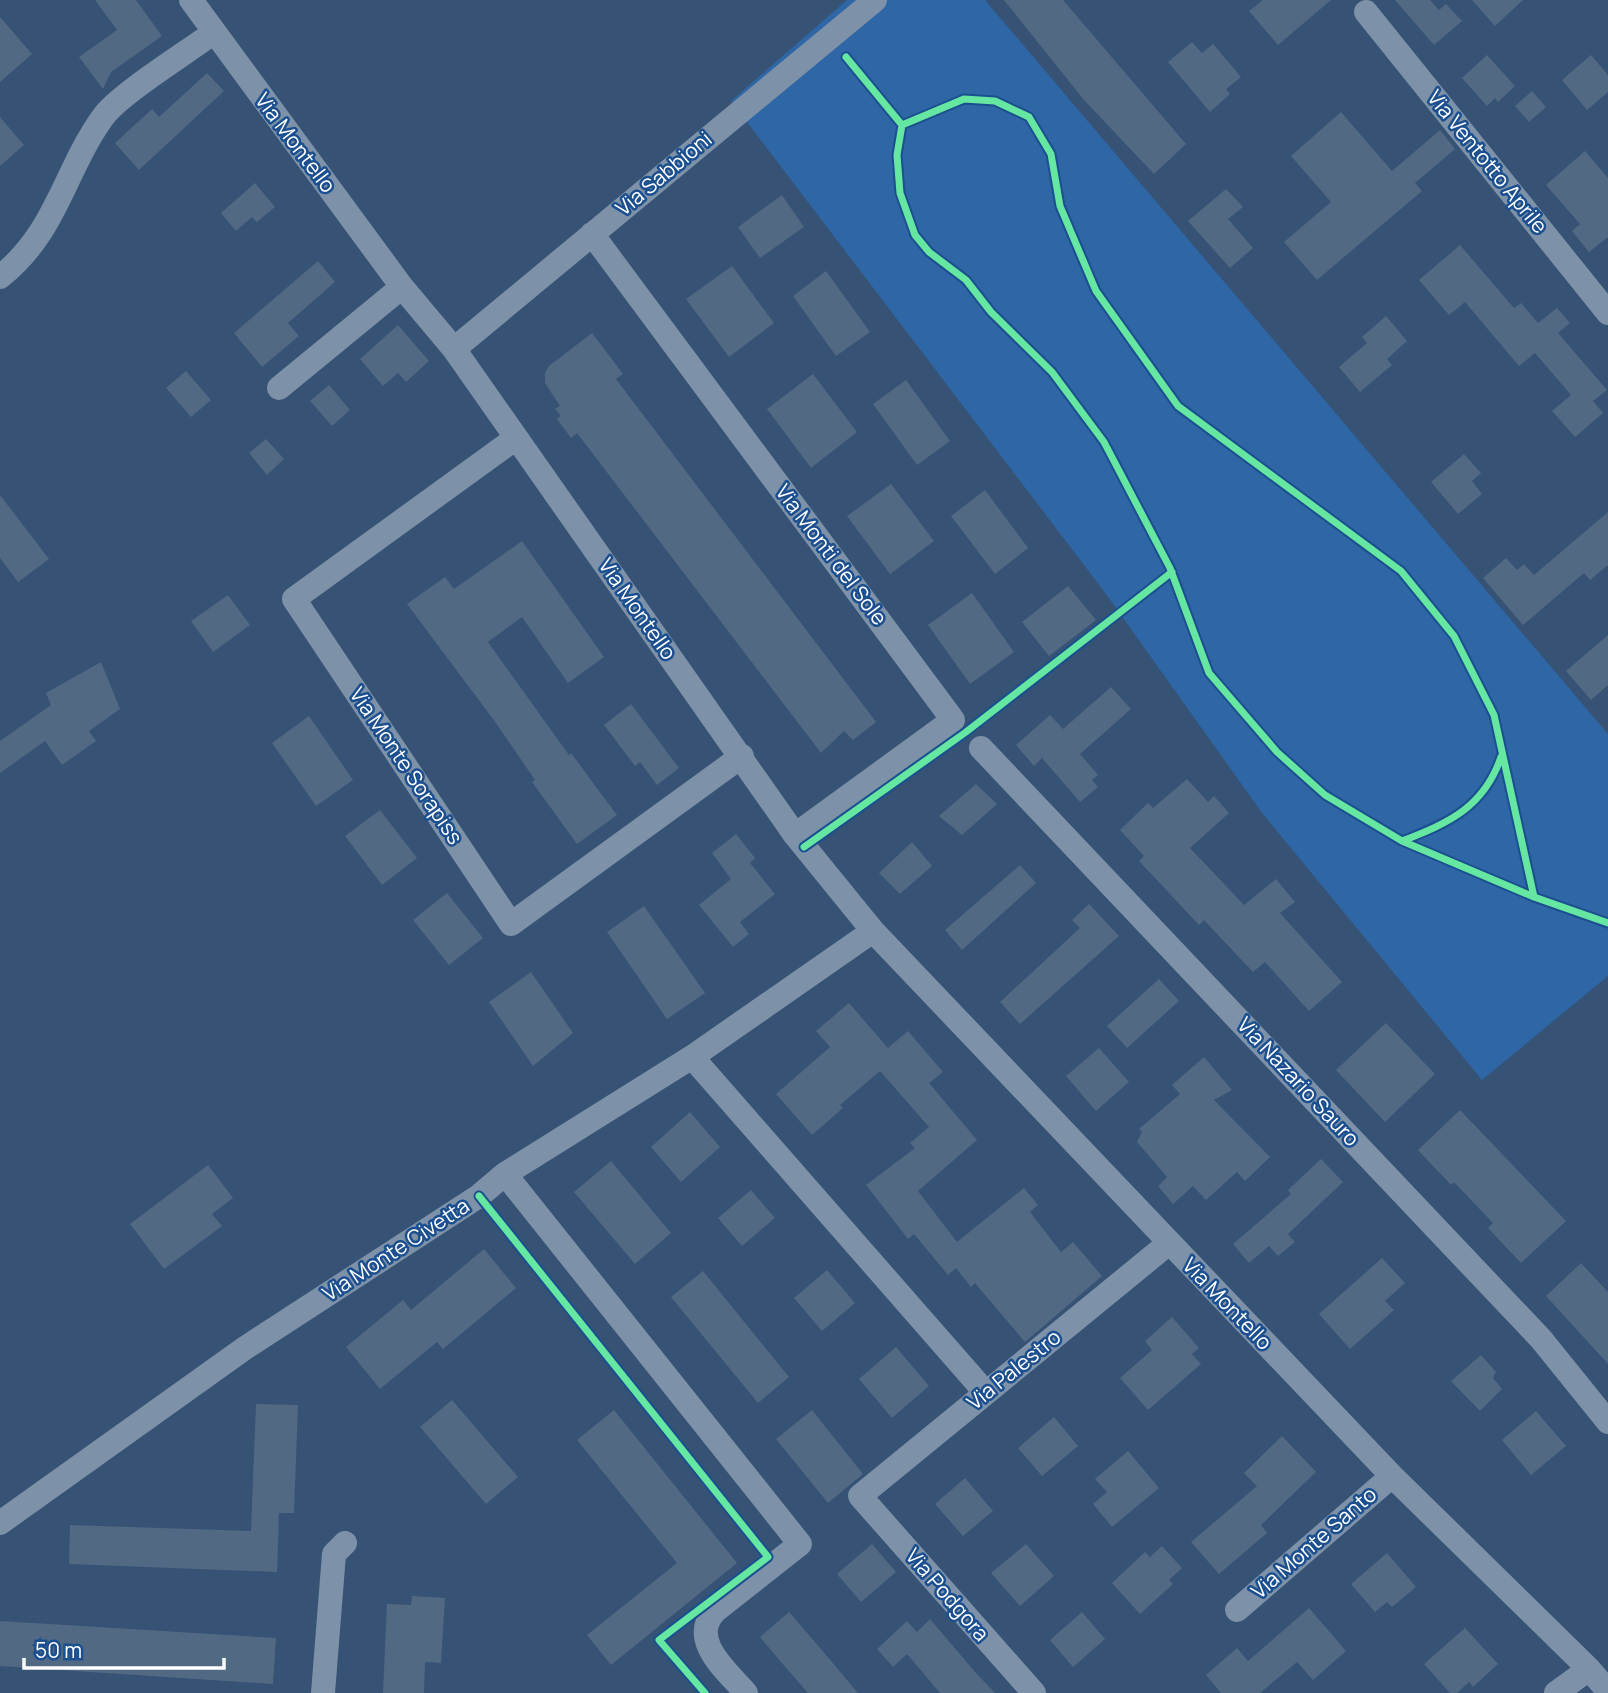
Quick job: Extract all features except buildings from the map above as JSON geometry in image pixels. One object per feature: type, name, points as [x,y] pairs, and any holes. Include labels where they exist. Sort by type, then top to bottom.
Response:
[{"type":"street","name":"Via Montello","points":[[191,0],[402,287],[454,349],[795,835],[873,932],[1392,1476],[1589,1669],[1608,1691]]},
{"type":"street","name":"Via Sabbioni","points":[[454,349],[875,0]]},
{"type":"street","name":"Via Ventotto Aprile","points":[[1366,12],[1608,313]]},
{"type":"street","points":[[0,277],[12,268],[53,216],[85,146],[104,114],[214,33]]},
{"type":"street","name":"Via Monti del Sole","points":[[592,234],[953,720],[795,835]]},
{"type":"street","points":[[279,388],[402,287]]},
{"type":"street","name":"Via Monte Sorapiss","points":[[516,438],[294,599],[511,924],[741,756]]},
{"type":"street","name":"Via Nazario Sauro","points":[[981,748],[1541,1339],[1608,1422]]},
{"type":"street","points":[[746,1693],[711,1652],[705,1630],[715,1611],[800,1544],[505,1174],[692,1057],[873,932]]},
{"type":"street","points":[[692,1057],[986,1393]]},
{"type":"street","name":"Via Monte Civetta","points":[[0,1523],[245,1348],[479,1196],[505,1174]]},
{"type":"street","name":"Via Palestro","points":[[860,1496],[1169,1243]]},
{"type":"street","name":"Via Monte Santo","points":[[1237,1610],[1392,1476]]},
{"type":"street","name":"Via Podgora","points":[[860,1496],[1034,1693]]},
{"type":"street","points":[[323,1693],[334,1554],[345,1543]]},
{"type":"street","points":[[1556,1693],[1589,1669]]},
{"type":"shaded area","points":[[847,0],[985,0],[1608,734],[1608,976],[1482,1080],[1262,813],[1106,594],[731,101]]},
{"type":"cycle path","points":[[846,57],[902,125],[897,155],[900,193],[915,235],[929,252],[966,280],[991,312],[1052,372],[1104,442],[1170,568],[1209,673],[1277,752],[1325,795],[1402,841],[1534,897],[1608,923]]},
{"type":"cycle path","points":[[902,125],[964,99],[995,101],[1029,117],[1051,154],[1060,206],[1096,291],[1178,406],[1401,571],[1454,636],[1494,715],[1534,897]]},
{"type":"cycle path","points":[[804,847],[966,732],[1172,572]]},
{"type":"cycle path","points":[[1402,841],[1449,820],[1475,801],[1494,774],[1501,757]]},
{"type":"cycle path","points":[[479,1196],[768,1557],[659,1640],[705,1693]]}]
